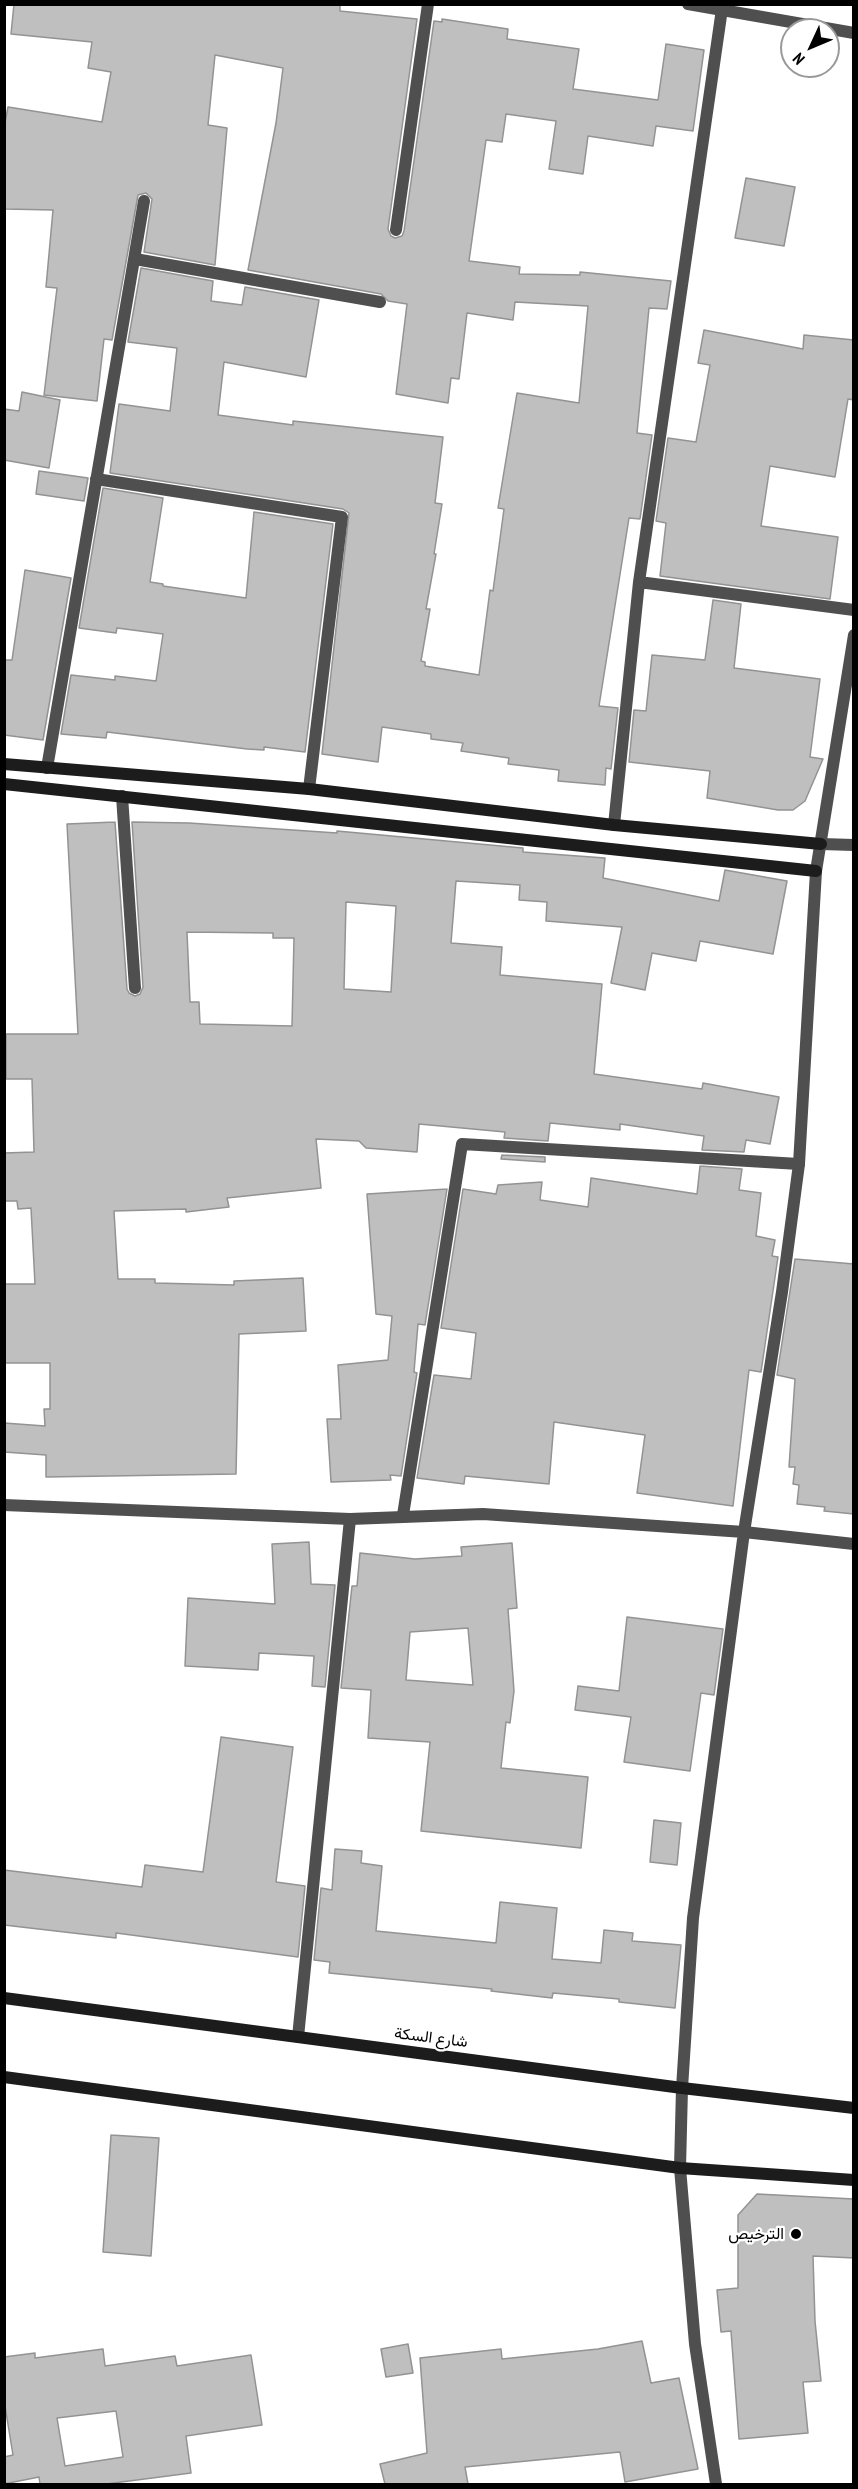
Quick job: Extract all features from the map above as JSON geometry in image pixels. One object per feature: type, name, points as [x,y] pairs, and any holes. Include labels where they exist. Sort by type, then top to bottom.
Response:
[{"type":"main road","points":[[4,764],[309,789],[614,825],[820,844]]},
{"type":"main road","points":[[4,784],[816,871]]},
{"type":"main road","name":"شارع السكة","points":[[4,1998],[682,2088],[854,2108]]},
{"type":"main road","points":[[4,2077],[680,2168],[854,2181]]},
{"type":"street","points":[[396,230],[428,4]]},
{"type":"street","points":[[688,4],[854,33]]},
{"type":"street","points":[[614,825],[639,582],[722,9]]},
{"type":"street","points":[[46,768],[144,201]]},
{"type":"street","points":[[135,259],[380,302]]},
{"type":"street","points":[[96,479],[342,517],[309,789]]},
{"type":"street","points":[[639,582],[854,610]]},
{"type":"street","points":[[716,2484],[695,2344],[680,2168],[682,2088],[693,1918],[744,1532],[782,1292],[799,1164],[816,871],[854,635]]},
{"type":"street","points":[[122,796],[135,988]]},
{"type":"street","points":[[820,844],[854,845]]},
{"type":"street","points":[[403,1515],[462,1144],[799,1164]]},
{"type":"street","points":[[4,1505],[350,1519],[403,1515],[483,1514],[744,1532],[854,1544]]},
{"type":"street","points":[[298,2037],[350,1519]]},
{"type":"building","points":[[14,4],[340,4],[340,11],[417,19],[388,229],[391,236],[395,238],[402,236],[404,231],[434,21],[442,22],[442,19],[508,29],[507,39],[579,49],[573,89],[658,100],[666,44],[704,50],[693,131],[656,126],[653,146],[588,136],[583,174],[549,169],[556,121],[506,114],[502,142],[486,140],[469,261],[520,267],[519,274],[580,275],[580,272],[671,281],[667,309],[649,308],[637,433],[652,435],[640,519],[629,518],[599,706],[618,708],[611,769],[606,768],[605,785],[558,781],[559,770],[508,764],[509,758],[461,751],[463,743],[431,739],[431,734],[382,727],[378,762],[322,754],[349,513],[343,509],[110,473],[119,404],[170,411],[177,348],[128,342],[141,268],[213,281],[211,301],[242,305],[245,287],[319,300],[306,377],[224,362],[218,415],[293,425],[293,421],[443,437],[435,503],[442,504],[426,609],[430,609],[421,661],[425,662],[425,666],[479,675],[504,509],[498,508],[517,393],[579,403],[588,306],[515,302],[513,320],[467,313],[459,379],[451,378],[448,403],[396,394],[407,304],[388,301],[381,294],[248,270],[276,123],[283,68],[215,55],[208,125],[227,128],[215,265],[144,252],[152,199],[146,193],[138,195],[112,340],[104,339],[97,401],[44,395],[57,288],[46,287],[53,210],[5,209],[4,128],[8,107],[102,122],[111,72],[88,68],[92,42],[11,34]]},
{"type":"building","points":[[746,178],[795,187],[784,246],[735,238]]},
{"type":"building","points":[[704,330],[803,349],[804,335],[854,340],[854,400],[848,399],[835,477],[770,466],[761,526],[838,537],[830,599],[660,576],[666,523],[656,521],[668,438],[696,442],[710,365],[698,363]]},
{"type":"building","points":[[22,392],[60,400],[49,468],[4,460],[4,409],[19,411]]},
{"type":"building","points":[[39,471],[88,478],[84,501],[36,494]]},
{"type":"building","points":[[103,488],[163,498],[150,582],[163,584],[163,586],[246,598],[254,512],[333,524],[305,752],[264,747],[264,750],[247,749],[107,732],[106,738],[61,734],[71,675],[115,680],[115,676],[156,681],[163,634],[117,628],[116,633],[79,628]]},
{"type":"building","points":[[25,570],[71,578],[43,740],[4,735],[4,660],[12,660]]},
{"type":"building","points":[[713,600],[741,604],[734,668],[820,679],[810,757],[823,759],[805,801],[793,810],[778,810],[707,798],[710,771],[629,762],[634,710],[646,711],[652,655],[705,660]]},
{"type":"building","points":[[115,822],[127,989],[135,996],[140,994],[143,987],[132,822],[189,823],[337,833],[337,831],[523,848],[523,852],[605,858],[603,878],[719,901],[725,870],[787,881],[773,954],[700,941],[696,961],[652,953],[645,990],[611,983],[622,927],[546,921],[547,902],[519,900],[520,885],[456,881],[451,943],[502,947],[500,975],[602,984],[594,1074],[702,1089],[703,1083],[779,1097],[770,1144],[746,1140],[744,1152],[702,1150],[704,1136],[620,1124],[620,1130],[550,1123],[548,1141],[504,1138],[505,1132],[419,1124],[417,1152],[366,1148],[359,1141],[316,1139],[321,1188],[227,1198],[229,1207],[186,1212],[186,1209],[114,1211],[118,1279],[155,1279],[155,1283],[234,1285],[234,1281],[303,1278],[306,1331],[239,1334],[236,1474],[46,1477],[46,1455],[4,1452],[4,1423],[45,1426],[44,1409],[50,1409],[50,1363],[4,1363],[4,1284],[35,1284],[31,1208],[18,1209],[17,1201],[4,1201],[4,1153],[34,1152],[32,1079],[6,1079],[6,1034],[78,1034],[67,824]],"holes":[[[346,902],[396,906],[391,992],[344,989]],[[187,932],[273,933],[273,938],[294,938],[292,1026],[200,1024],[199,1002],[190,1002]]]},
{"type":"building","points":[[502,1155],[545,1157],[545,1162],[501,1159]]},
{"type":"building","points":[[700,1166],[742,1169],[739,1190],[761,1193],[756,1236],[775,1240],[772,1256],[778,1257],[761,1372],[749,1370],[733,1506],[637,1493],[645,1435],[554,1422],[549,1484],[465,1476],[464,1484],[417,1478],[434,1375],[471,1379],[476,1333],[441,1328],[463,1189],[496,1194],[498,1185],[542,1182],[540,1200],[588,1207],[591,1178],[697,1194]]},
{"type":"building","points":[[447,1189],[425,1325],[418,1324],[414,1372],[417,1373],[401,1476],[390,1475],[391,1480],[331,1482],[327,1419],[341,1419],[338,1365],[388,1360],[392,1316],[376,1314],[367,1194]]},
{"type":"building","points":[[795,1259],[854,1264],[854,1514],[824,1511],[825,1507],[797,1504],[799,1485],[793,1484],[795,1467],[789,1467],[795,1379],[777,1375]]},
{"type":"building","points":[[309,1542],[311,1584],[335,1585],[325,1687],[312,1686],[314,1656],[259,1653],[258,1670],[185,1666],[188,1598],[275,1604],[272,1544]]},
{"type":"building","points":[[512,1543],[517,1608],[508,1609],[514,1691],[510,1723],[506,1722],[501,1768],[588,1777],[581,1848],[421,1831],[430,1742],[368,1738],[371,1690],[341,1688],[352,1586],[357,1586],[360,1553],[415,1559],[462,1556],[461,1547]],"holes":[[[468,1628],[473,1685],[406,1680],[410,1632]]]},
{"type":"building","points":[[627,1617],[723,1629],[714,1695],[701,1693],[690,1771],[624,1762],[631,1717],[575,1710],[578,1686],[619,1691]]},
{"type":"building","points":[[221,1737],[293,1747],[276,1882],[305,1886],[298,1957],[116,1933],[116,1938],[4,1925],[4,1870],[142,1887],[145,1865],[203,1872]]},
{"type":"building","points":[[654,1820],[681,1823],[677,1865],[650,1862]]},
{"type":"building","points":[[335,1849],[362,1851],[361,1863],[382,1866],[376,1931],[496,1943],[500,1902],[557,1908],[552,1959],[601,1963],[604,1930],[633,1933],[632,1941],[681,1945],[675,2008],[619,2002],[619,1999],[553,1993],[552,1998],[491,1991],[492,1989],[329,1973],[330,1962],[314,1960],[321,1888],[332,1890]]},
{"type":"building","points":[[111,2135],[159,2138],[151,2256],[103,2252]]},
{"type":"building","points":[[757,2194],[854,2199],[854,2258],[813,2256],[815,2321],[821,2381],[803,2382],[808,2433],[739,2439],[731,2331],[721,2332],[717,2290],[738,2288],[738,2215]]},
{"type":"building","points":[[642,2341],[651,2383],[679,2378],[698,2469],[625,2482],[620,2452],[465,2467],[468,2484],[385,2484],[380,2464],[427,2453],[420,2358],[501,2349],[502,2359],[598,2349]]},
{"type":"building","points":[[408,2344],[413,2373],[386,2377],[381,2349]]},
{"type":"building","points":[[103,2349],[105,2366],[175,2356],[177,2366],[251,2355],[262,2425],[186,2436],[191,2473],[106,2484],[40,2484],[39,2477],[4,2484],[4,2457],[13,2455],[4,2400],[4,2357],[35,2353],[35,2358]],"holes":[[[116,2411],[123,2457],[65,2466],[57,2418]]]},
{"type":"place","name":"الترخيص","points":[[796,2234]]}]
